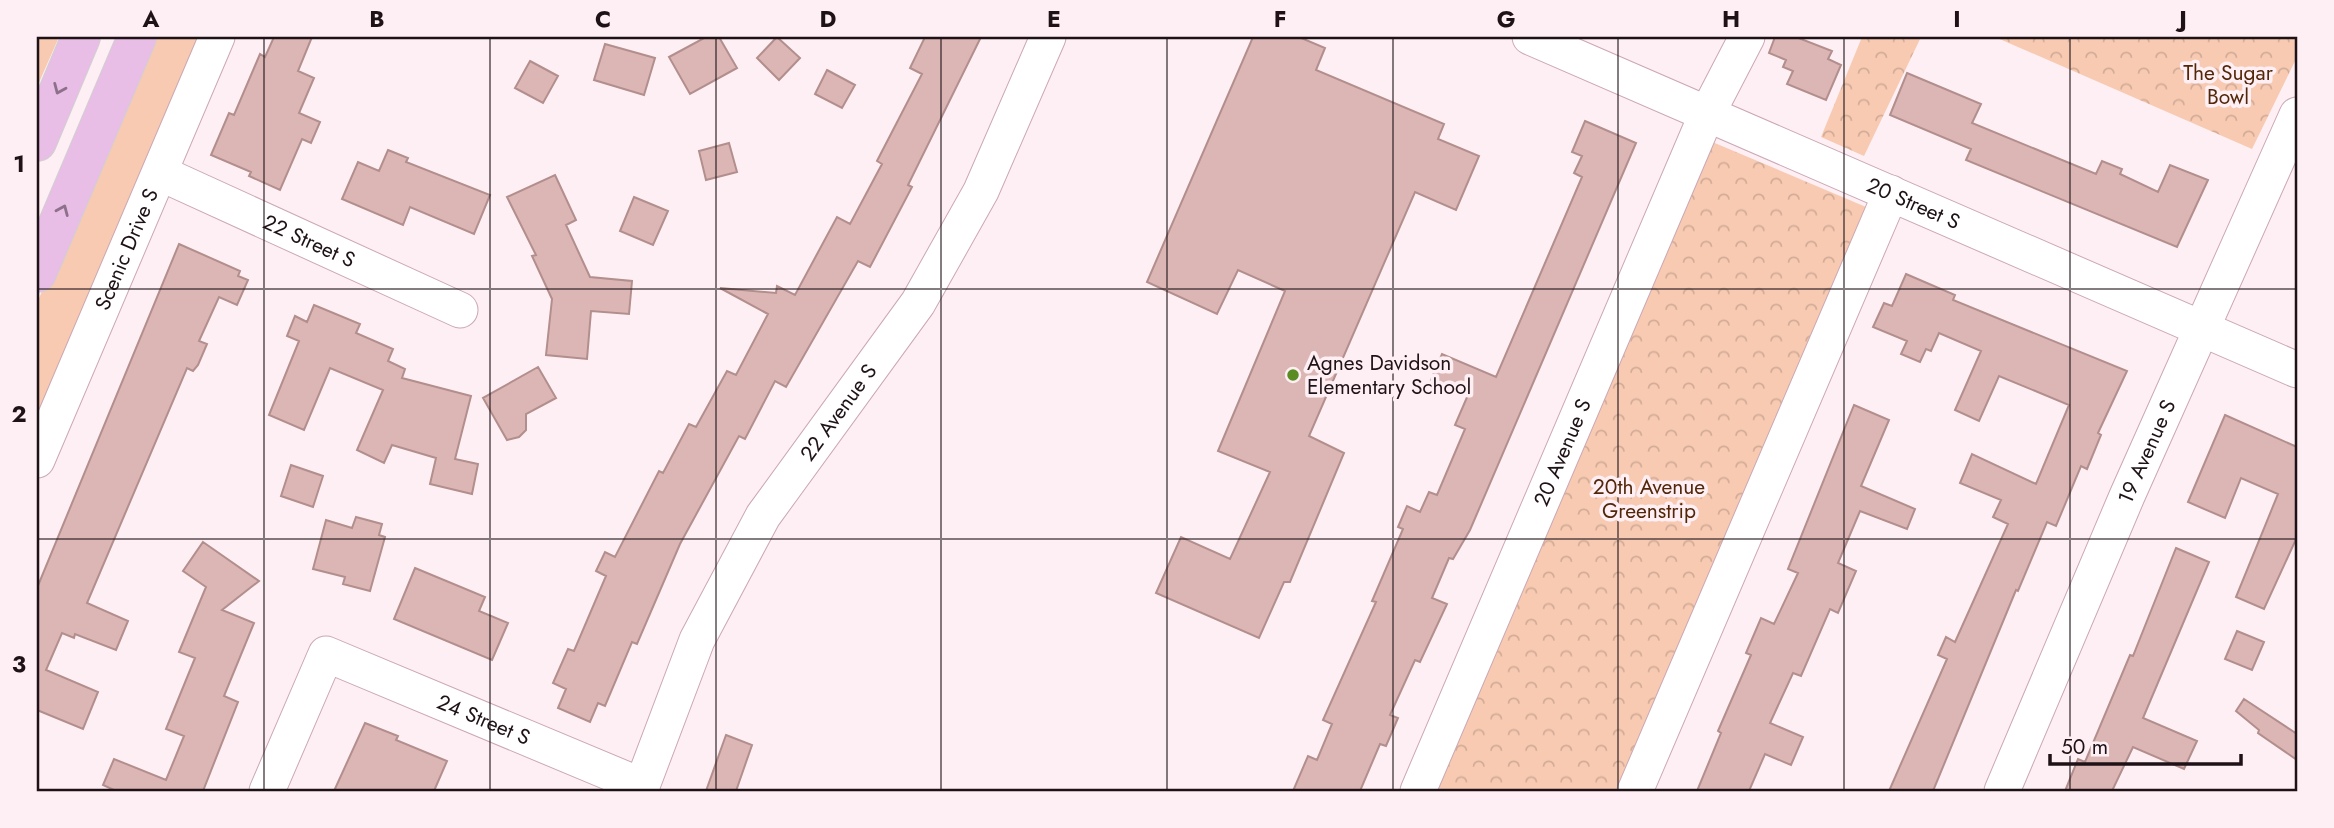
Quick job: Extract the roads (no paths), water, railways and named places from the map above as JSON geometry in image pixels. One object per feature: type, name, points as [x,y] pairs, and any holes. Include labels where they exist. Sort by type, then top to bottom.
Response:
[{"type":"main road","points":[[37,142],[81,37]]},
{"type":"main road","points":[[37,273],[136,37]]},
{"type":"street","name":"Scenic Drive S","points":[[37,460],[217,37]]},
{"type":"street","name":"22 Avenue S","points":[[641,789],[697,640],[762,516],[918,303],[981,191],[1048,37]]},
{"type":"street","name":"20 Street S","points":[[1530,37],[1706,116],[1891,193],[2297,370]]},
{"type":"street","name":"20 Avenue S","points":[[1418,791],[1706,116],[1747,37]]},
{"type":"street","name":"19 Avenue S","points":[[2003,791],[2201,329],[2297,115]]},
{"type":"street","name":"22 Street S","points":[[160,173],[460,310]]},
{"type":"street","points":[[1635,791],[1891,193]]},
{"type":"street","name":"24 Street S","points":[[267,791],[326,654],[641,789]]},
{"type":"place","name":"Agnes Davidson Elementary School","points":[[1293,375]]},
{"type":"park label","name":"The Sugar Bowl","points":[[2228,85]]},
{"type":"park label","name":"20th Avenue Greenstrip","points":[[1649,499]]}]
